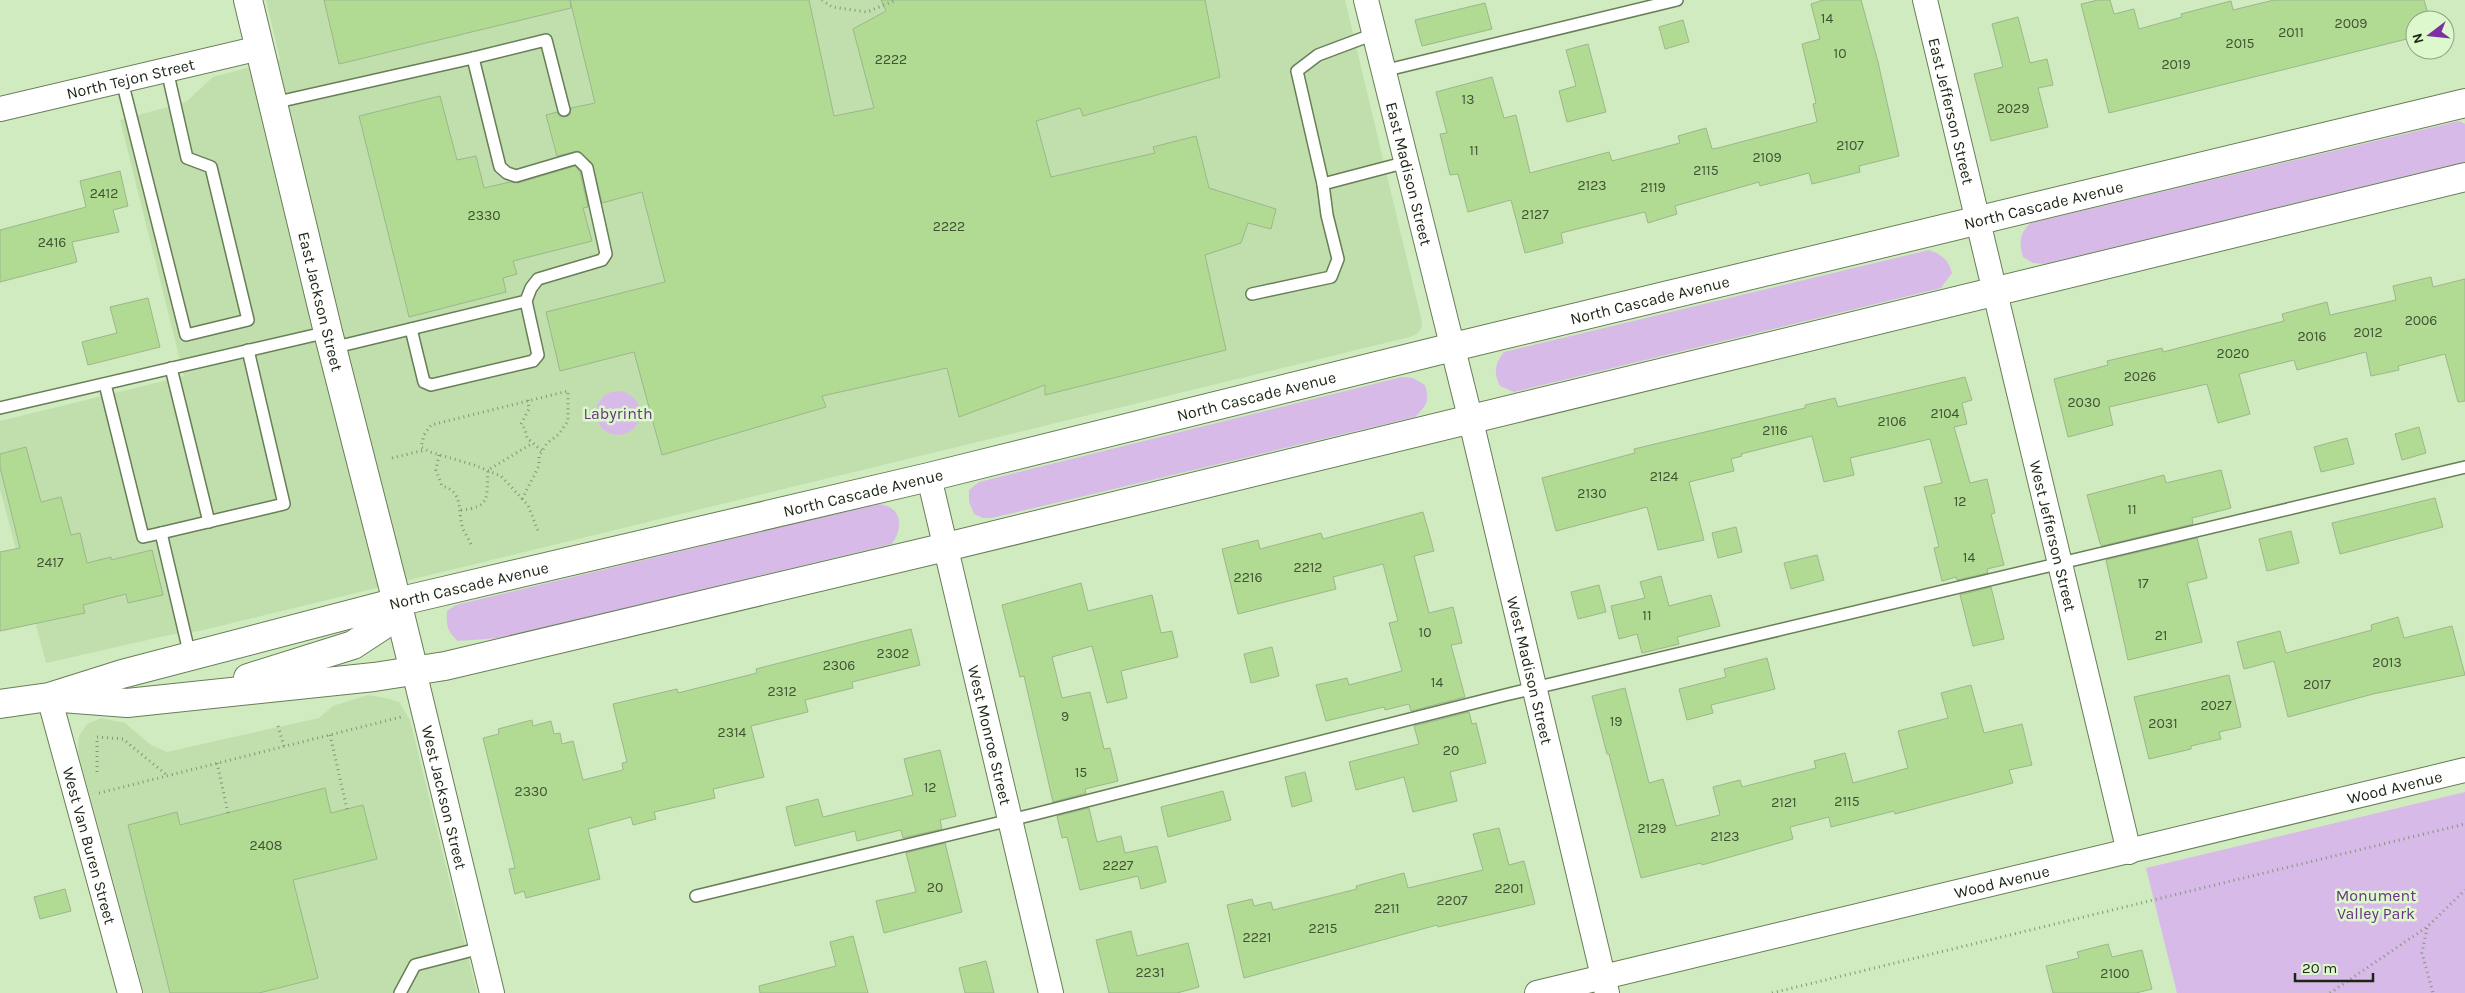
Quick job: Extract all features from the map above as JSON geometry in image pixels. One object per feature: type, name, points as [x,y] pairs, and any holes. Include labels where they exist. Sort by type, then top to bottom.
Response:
[{"type":"main road","name":"East Jackson Street","points":[[248,0],[330,340],[397,602]]},
{"type":"main road","name":"North Cascade Avenue","points":[[0,704],[48,697],[122,674],[397,602],[929,477],[1453,347],[2465,103]]},
{"type":"main road","name":"North Cascade Avenue","points":[[48,697],[128,703],[414,671],[946,547],[2465,177]]},
{"type":"main road","name":"West Jackson Street","points":[[397,602],[414,671]]},
{"type":"main road","points":[[191,696],[353,645],[382,626],[397,602]]},
{"type":"street","name":"East Madison Street","points":[[1366,0],[1453,347]]},
{"type":"street","name":"East Jefferson Street","points":[[1925,0],[1977,222]]},
{"type":"street","name":"North Tejon Street","points":[[0,109],[260,48]]},
{"type":"street","name":"West Jefferson Street","points":[[1977,222],[2129,852]]},
{"type":"street","name":"West Madison Street","points":[[1453,347],[1605,985]]},
{"type":"street","name":"West Monroe Street","points":[[929,477],[1051,993]]},
{"type":"street","name":"West Jackson Street","points":[[414,671],[492,993]]},
{"type":"street","name":"West Van Buren Street","points":[[48,697],[130,993]]},
{"type":"street","name":"Wood Avenue","points":[[1537,993],[1605,985],[2129,852],[2465,770]]},
{"type":"lane","points":[[1383,71],[1677,0]]},
{"type":"lane","points":[[1252,294],[1331,277],[1338,260],[1297,71],[1318,55],[1374,34]]},
{"type":"lane","points":[[273,103],[546,40],[564,110]]},
{"type":"lane","points":[[411,329],[424,382],[431,385],[533,361],[538,355],[526,301],[531,288],[538,280],[602,260],[606,254],[587,168],[576,154],[516,176],[507,173],[500,167],[473,58]]},
{"type":"lane","points":[[122,80],[186,335],[248,320],[211,167],[187,158],[166,70]]},
{"type":"lane","points":[[1323,184],[1407,162]]},
{"type":"lane","points":[[0,408],[248,350],[411,329],[526,301]]},
{"type":"lane","points":[[105,384],[143,537],[209,522],[284,504],[248,350]]},
{"type":"lane","points":[[171,368],[209,522]]},
{"type":"lane","points":[[696,896],[1010,820],[1533,689],[2465,467]]},
{"type":"lane","points":[[161,533],[190,656]]},
{"type":"lane","points":[[400,993],[415,965],[481,948]]},
{"type":"path","points":[[822,0],[832,7],[867,12],[896,0]]},
{"type":"path","points":[[522,499],[536,473],[539,456],[568,422],[568,392],[528,400],[431,425],[424,435],[421,447],[438,455],[488,470],[501,476],[522,499],[528,505],[538,531]]},
{"type":"path","points":[[528,400],[529,408],[521,424],[525,429],[527,438],[542,451]]},
{"type":"path","points":[[488,470],[533,443]]},
{"type":"path","points":[[392,458],[425,450]]},
{"type":"path","points":[[438,455],[436,470],[442,486],[449,488],[457,496],[463,528],[472,547]]},
{"type":"path","points":[[461,510],[477,509],[482,505],[486,499],[488,470]]},
{"type":"path","points":[[97,784],[97,794],[403,717]]},
{"type":"path","points":[[278,726],[284,746]]},
{"type":"path","points":[[330,735],[347,809]]},
{"type":"path","points":[[97,775],[97,737],[123,739],[168,776]]},
{"type":"path","points":[[217,763],[228,812]]},
{"type":"path","points":[[1772,993],[2465,824]]},
{"type":"path","points":[[2330,993],[2427,927],[2465,890]]},
{"type":"path","points":[[2427,927],[2422,953],[2432,993]]},
{"type":"shaded area","points":[[266,0],[1345,0],[1422,322],[1421,329],[1417,334],[1410,337],[199,631],[174,634],[46,663],[0,489],[0,421],[184,376],[120,120],[186,102],[213,77],[280,59]]},
{"type":"shaded area","points":[[368,695],[399,702],[410,720],[477,993],[144,993],[78,752],[79,736],[87,724],[101,718],[125,723],[151,745],[167,752],[319,718],[333,706]]},
{"type":"green space","points":[[2459,121],[2465,124],[2465,162],[2044,264],[2033,263],[2023,257],[2021,238],[2024,230],[2031,223]]},
{"type":"green space","points":[[1929,250],[1944,258],[1949,264],[1952,273],[1941,288],[1514,392],[1500,386],[1496,376],[1497,364],[1504,352]]},
{"type":"green space","points":[[1402,377],[1413,378],[1425,385],[1427,399],[1415,417],[992,518],[983,518],[974,514],[969,502],[969,490],[979,482]]},
{"type":"green space","name":"Labyrinth","points":[[618,391],[630,395],[636,401],[640,413],[636,425],[630,431],[618,435],[606,431],[600,425],[596,413],[600,401],[606,395]]},
{"type":"green space","points":[[878,504],[892,509],[899,518],[898,531],[892,544],[501,638],[458,641],[448,628],[447,611],[456,605]]},
{"type":"green space","name":"Monument Valley Park","points":[[2465,792],[2465,993],[2177,993],[2146,868]]},
{"type":"building","points":[[324,0],[570,0],[571,8],[339,64]]},
{"type":"building","points":[[570,0],[809,0],[834,116],[874,108],[853,29],[886,11],[881,0],[1205,0],[1220,77],[1083,116],[1080,108],[1036,121],[1051,177],[1155,153],[1153,147],[1196,136],[1209,188],[1276,209],[1271,229],[1248,223],[1241,243],[1205,255],[1226,350],[1045,395],[1045,385],[959,417],[947,368],[822,396],[826,407],[662,455],[634,352],[560,371],[546,312],[665,282],[642,192],[602,203],[592,163],[578,151],[557,156],[546,115],[557,112],[559,116],[565,117],[570,115],[571,108],[595,103]]},
{"type":"building","points":[[1823,0],[1861,0],[1878,62],[1899,156],[1859,166],[1860,172],[1812,184],[1809,173],[1760,186],[1759,182],[1675,206],[1677,214],[1648,223],[1645,212],[1561,233],[1563,243],[1525,253],[1511,200],[1468,212],[1458,174],[1450,175],[1440,134],[1447,133],[1436,92],[1492,77],[1504,118],[1516,115],[1530,173],[1609,152],[1612,161],[1680,143],[1678,136],[1706,128],[1712,149],[1718,148],[1817,122],[1813,104],[1816,103],[1802,44],[1820,39],[1811,4]]},
{"type":"building","points":[[2098,0],[2110,0],[2114,14],[2134,9],[2139,29],[2182,17],[2181,14],[2231,1],[2233,10],[2274,0],[2424,0],[2427,10],[2405,10],[2405,39],[2109,113],[2081,4]]},
{"type":"building","points":[[1485,3],[1492,29],[1422,46],[1415,20]]},
{"type":"building","points":[[2018,17],[2030,63],[2047,59],[2053,85],[2038,88],[2048,127],[1991,141],[1974,74],[2003,67],[1992,24]]},
{"type":"building","points":[[1683,20],[1689,42],[1665,49],[1659,27]]},
{"type":"building","points":[[1588,44],[1606,112],[1567,122],[1559,91],[1576,86],[1566,50]]},
{"type":"building","points":[[440,96],[457,160],[476,156],[484,188],[510,182],[518,183],[575,166],[580,172],[588,207],[583,208],[592,241],[513,261],[517,274],[503,278],[506,292],[409,317],[359,116]]},
{"type":"building","points":[[120,171],[128,206],[113,210],[119,232],[72,242],[77,262],[0,282],[0,230],[86,207],[80,181]]},
{"type":"building","points":[[2431,277],[2433,287],[2465,279],[2465,401],[2458,402],[2445,354],[2398,366],[2399,370],[2371,376],[2366,352],[2297,370],[2294,360],[2239,374],[2250,414],[2218,423],[2207,384],[2109,407],[2113,425],[2068,437],[2054,379],[2108,365],[2107,361],[2162,348],[2163,352],[2284,321],[2282,314],[2327,302],[2330,315],[2396,300],[2393,286]]},
{"type":"building","points":[[148,298],[160,347],[88,365],[82,342],[117,333],[110,307]]},
{"type":"building","points":[[1965,377],[1972,400],[1962,403],[1967,424],[1954,427],[1970,483],[1987,479],[1995,513],[1991,514],[2004,565],[1987,569],[1988,573],[1957,580],[1956,577],[1942,581],[1934,548],[1939,547],[1924,487],[1942,483],[1930,439],[1850,458],[1854,475],[1824,482],[1812,436],[1741,454],[1742,456],[1731,459],[1734,471],[1689,482],[1704,540],[1658,550],[1647,507],[1556,531],[1542,478],[1635,453],[1634,449],[1805,408],[1805,405],[1835,398],[1838,407]]},
{"type":"building","points":[[2419,427],[2426,453],[2402,460],[2395,434]]},
{"type":"building","points":[[2347,438],[2354,464],[2321,472],[2314,447]]},
{"type":"building","points":[[26,447],[41,502],[61,497],[71,535],[80,533],[87,563],[111,557],[111,560],[152,550],[163,595],[128,603],[126,594],[83,605],[85,613],[0,631],[0,552],[20,548],[0,467],[0,454]]},
{"type":"building","points":[[2221,470],[2231,508],[2192,518],[2193,524],[2102,546],[2100,543],[2087,495],[2164,475],[2166,483]]},
{"type":"building","points":[[2435,498],[2443,527],[2340,554],[2332,523]]},
{"type":"building","points":[[1423,512],[1434,551],[1414,556],[1429,613],[1453,607],[1462,643],[1451,645],[1465,697],[1411,711],[1409,704],[1385,710],[1384,707],[1326,721],[1316,685],[1347,678],[1349,685],[1402,671],[1389,623],[1398,621],[1383,564],[1333,577],[1336,589],[1238,614],[1222,549],[1258,540],[1260,549],[1321,533],[1323,539]]},
{"type":"building","points":[[1736,527],[1742,552],[1718,558],[1712,533]]},
{"type":"building","points":[[2291,531],[2299,563],[2267,571],[2259,539]]},
{"type":"building","points":[[2197,538],[2207,578],[2187,583],[2202,642],[2128,660],[2106,560]]},
{"type":"building","points":[[1817,555],[1824,580],[1791,589],[1784,563]]},
{"type":"building","points":[[1661,576],[1669,606],[1711,595],[1720,626],[1677,637],[1679,644],[1642,653],[1637,634],[1619,639],[1611,606],[1645,598],[1640,582]]},
{"type":"building","points":[[1081,583],[1088,611],[1152,595],[1161,633],[1172,631],[1178,657],[1121,671],[1127,698],[1107,703],[1092,646],[1052,657],[1062,698],[1090,692],[1104,749],[1110,748],[1118,781],[1085,789],[1086,793],[1053,802],[1024,676],[1020,677],[1002,605]]},
{"type":"building","points":[[1599,585],[1606,612],[1578,619],[1571,592]]},
{"type":"building","points":[[1991,587],[2004,639],[1973,646],[1960,595]]},
{"type":"building","points":[[2398,617],[2404,638],[2452,626],[2465,675],[2373,694],[2288,717],[2274,661],[2244,669],[2237,642],[2280,631],[2286,653],[2372,630],[2371,625]]},
{"type":"building","points":[[911,629],[920,665],[852,682],[853,688],[805,700],[808,712],[751,726],[764,777],[713,789],[715,798],[654,812],[656,819],[633,825],[631,817],[588,829],[600,879],[526,898],[524,891],[515,894],[509,869],[515,868],[483,738],[499,734],[498,729],[532,720],[533,726],[551,721],[554,734],[560,733],[562,744],[573,741],[583,780],[623,770],[622,763],[627,762],[613,704],[677,689],[678,693],[757,673],[756,669]]},
{"type":"building","points":[[1272,647],[1279,676],[1251,683],[1244,654]]},
{"type":"building","points":[[1767,658],[1775,689],[1711,705],[1713,713],[1687,720],[1679,689],[1726,677],[1724,669]]},
{"type":"building","points":[[2229,675],[2241,727],[2219,732],[2221,739],[2191,746],[2191,749],[2149,759],[2134,697]]},
{"type":"building","points":[[1971,685],[1984,733],[2022,724],[2032,765],[2009,770],[2013,783],[1895,814],[1894,811],[1831,827],[1829,817],[1790,827],[1793,839],[1702,865],[1701,863],[1641,878],[1592,696],[1625,688],[1649,783],[1663,779],[1676,826],[1720,815],[1713,787],[1740,780],[1742,787],[1816,768],[1814,761],[1845,753],[1853,783],[1908,768],[1898,731],[1948,718],[1941,693]]},
{"type":"building","points":[[1469,712],[1472,724],[1476,723],[1486,763],[1450,772],[1457,801],[1413,812],[1404,777],[1356,790],[1349,762],[1419,744],[1414,726]]},
{"type":"building","points":[[940,750],[956,816],[940,820],[942,829],[903,838],[901,830],[857,841],[855,831],[795,846],[786,807],[818,799],[823,817],[913,795],[904,759]]},
{"type":"building","points":[[1305,772],[1312,801],[1292,807],[1285,777]]},
{"type":"building","points":[[325,788],[331,813],[363,805],[377,859],[293,880],[318,978],[259,993],[170,993],[128,825],[177,812],[180,825]]},
{"type":"building","points":[[1223,791],[1231,820],[1168,837],[1161,807]]},
{"type":"building","points":[[1089,808],[1097,842],[1121,836],[1125,853],[1157,846],[1166,882],[1141,889],[1138,876],[1080,890],[1067,837],[1062,838],[1057,816]]},
{"type":"building","points":[[1499,828],[1509,865],[1524,861],[1535,904],[1438,927],[1437,925],[1244,978],[1227,905],[1252,899],[1254,906],[1271,902],[1273,910],[1357,889],[1356,886],[1404,873],[1408,888],[1483,870],[1473,834]]},
{"type":"building","points":[[945,843],[962,912],[884,933],[876,901],[916,892],[906,853]]},
{"type":"building","points":[[65,889],[71,911],[40,919],[34,897]]},
{"type":"building","points":[[1131,931],[1137,956],[1188,943],[1199,987],[1177,993],[1109,993],[1096,940]]},
{"type":"building","points":[[853,936],[868,993],[760,993],[759,986],[836,966],[830,942]]},
{"type":"building","points":[[2108,944],[2112,957],[2142,950],[2152,989],[2136,993],[2053,993],[2046,966],[2079,958],[2077,952]]},
{"type":"building","points":[[986,961],[994,993],[965,993],[959,968]]}]
